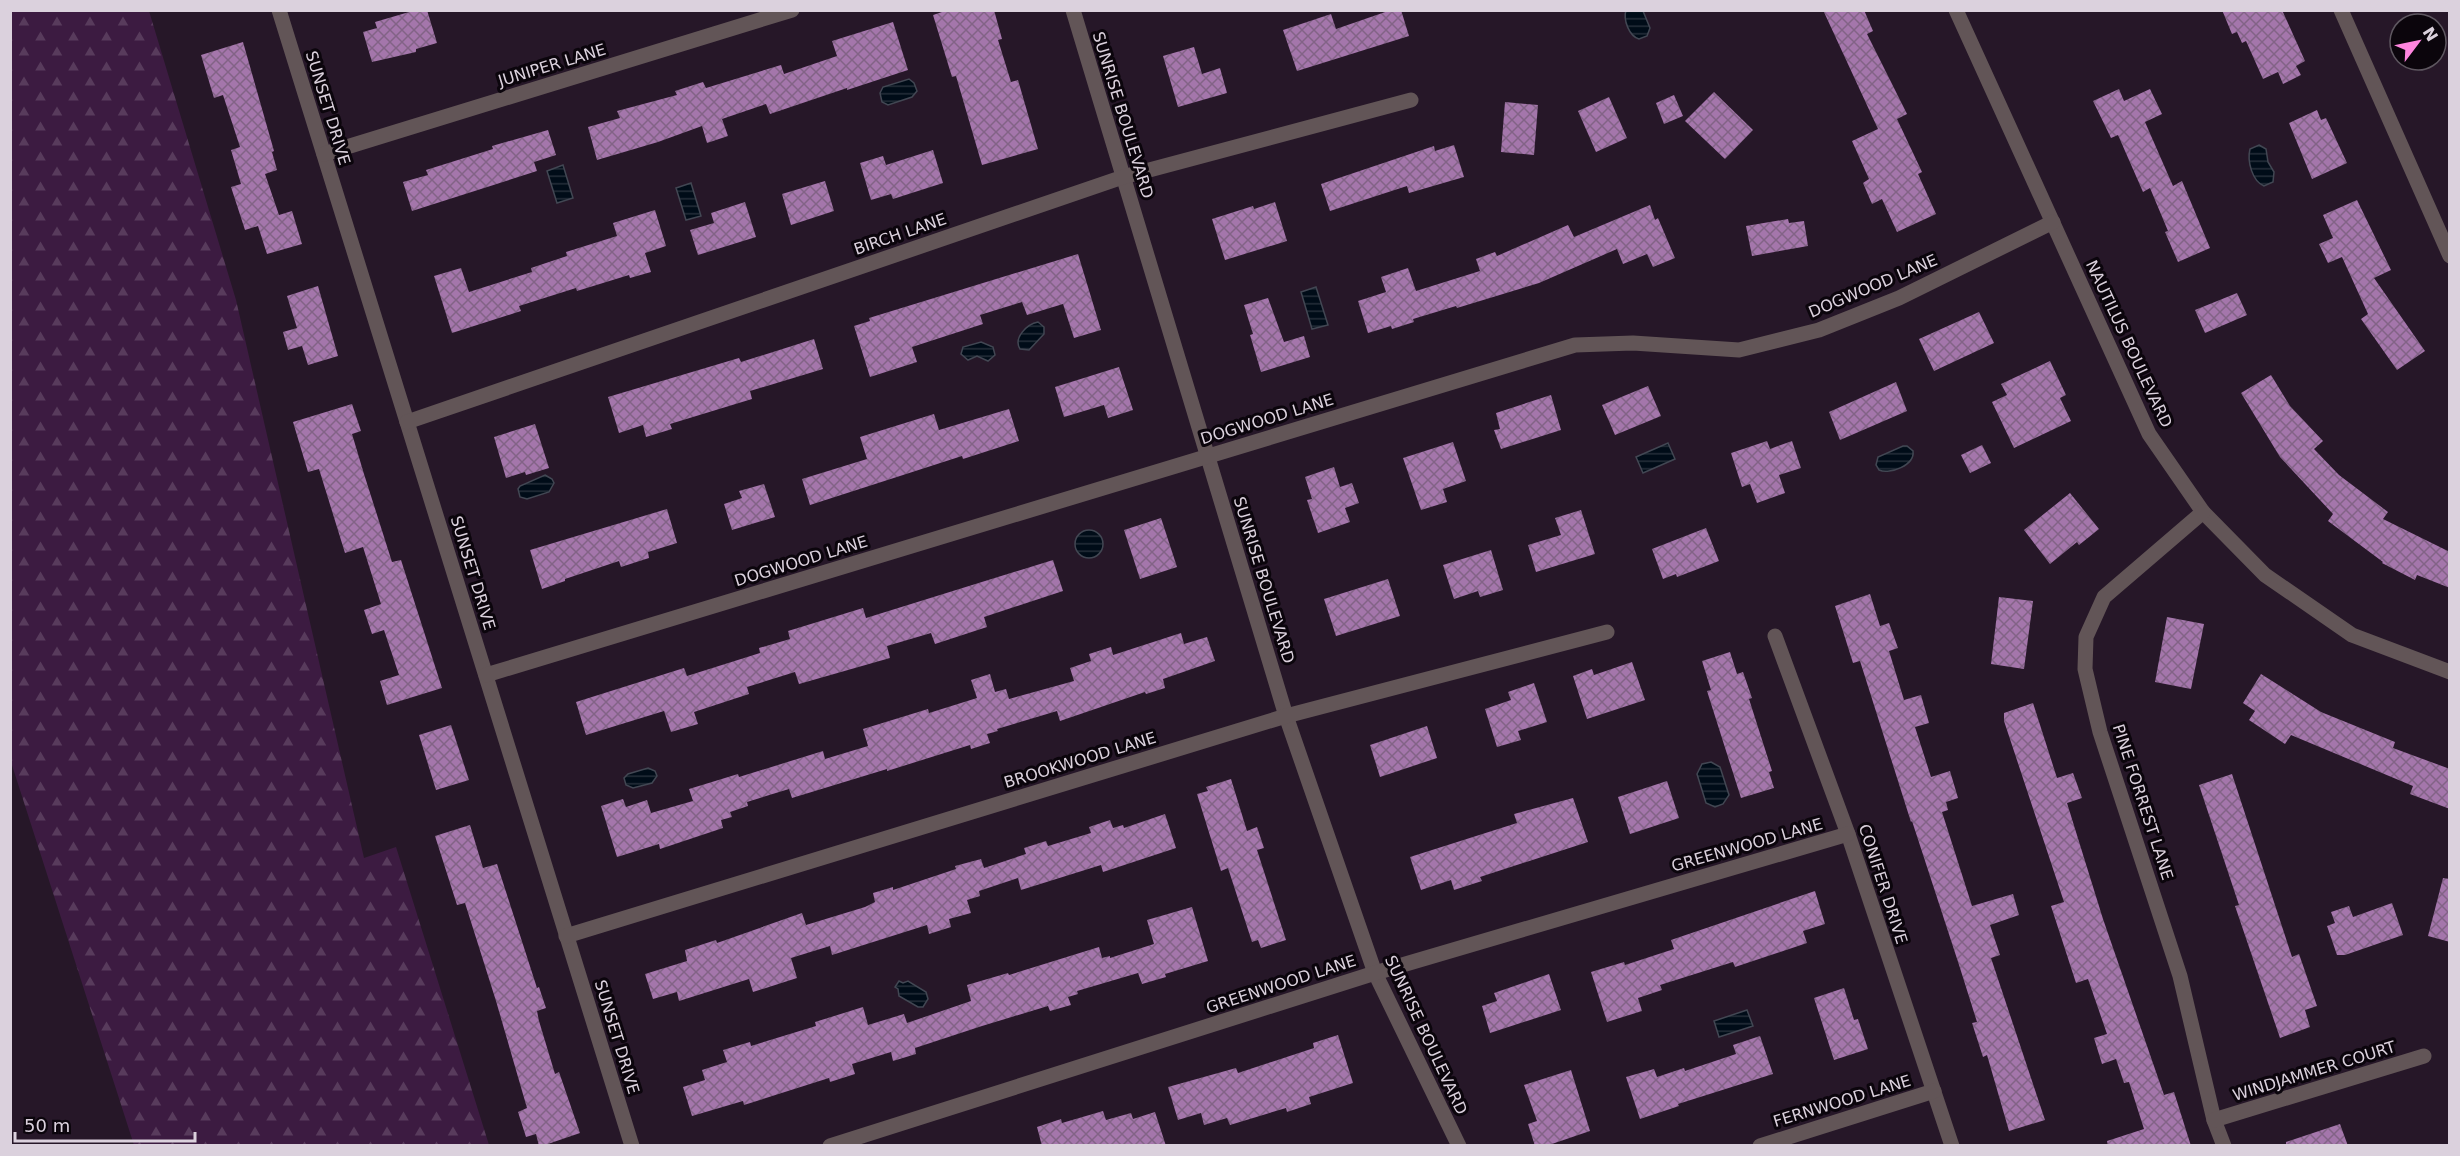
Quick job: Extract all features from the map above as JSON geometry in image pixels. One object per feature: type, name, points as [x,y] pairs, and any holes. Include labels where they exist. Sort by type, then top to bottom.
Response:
[{"type":"street","name":"SUNSET DRIVE","points":[[279,10],[632,1146]]},
{"type":"street","name":"JUNIPER LANE","points":[[324,154],[792,10]]},
{"type":"street","name":"SUNRISE BOULEVARD","points":[[1072,10],[1286,716],[1375,973],[1458,1146]]},
{"type":"street","name":"NAUTILUS BOULEVARD","points":[[1956,10],[2149,434],[2203,512],[2265,575],[2352,635],[2450,672]]},
{"type":"street","points":[[2341,10],[2450,256]]},
{"type":"street","name":"BIRCH LANE","points":[[407,422],[1123,177],[1411,100]]},
{"type":"street","name":"DOGWOOD LANE","points":[[486,675],[1575,345],[1633,343],[1739,350],[1819,330],[1899,298],[2053,222]]},
{"type":"street","name":"PINE FORREST LANE","points":[[2203,512],[2104,597],[2086,637],[2085,669],[2100,732],[2180,976],[2214,1120],[2224,1146]]},
{"type":"street","name":"BROOKWOOD LANE","points":[[567,936],[1286,716],[1607,632]]},
{"type":"street","name":"CONIFER DRIVE","points":[[1775,636],[1848,834],[1952,1146]]},
{"type":"street","name":"GREENWOOD LANE","points":[[830,1146],[1375,973],[1848,834]]},
{"type":"street","name":"WINDJAMMER COURT","points":[[2214,1120],[2424,1056]]},
{"type":"street","name":"FERNWOOD LANE","points":[[1760,1146],[1934,1091]]},
{"type":"green space","points":[[10,11],[149,11],[236,300],[364,858],[396,847],[489,1145],[134,1145],[11,762]]},
{"type":"shaded area","points":[[1626,10],[1643,11],[1650,28],[1647,36],[1639,39],[1632,35],[1626,23]]},
{"type":"shaded area","points":[[909,79],[914,83],[917,91],[912,97],[888,105],[882,102],[880,93],[883,87]]},
{"type":"shaded area","points":[[2259,145],[2266,149],[2268,162],[2274,172],[2273,182],[2264,186],[2256,180],[2249,159],[2250,149]]},
{"type":"shaded area","points":[[563,165],[573,198],[557,203],[547,171]]},
{"type":"shaded area","points":[[691,183],[701,216],[686,220],[676,188]]},
{"type":"shaded area","points":[[1316,287],[1328,325],[1312,329],[1301,292]]},
{"type":"shaded area","points":[[1038,322],[1044,327],[1044,334],[1029,350],[1020,349],[1018,340],[1022,332]]},
{"type":"shaded area","points":[[981,342],[993,347],[995,355],[988,361],[977,356],[968,360],[961,354],[963,347]]},
{"type":"shaded area","points":[[1668,443],[1675,459],[1643,473],[1636,457]]},
{"type":"shaded area","points":[[1903,446],[1913,451],[1910,461],[1895,470],[1879,470],[1876,465],[1878,457]]},
{"type":"shaded area","points":[[545,475],[554,483],[549,492],[527,499],[520,497],[518,489],[520,486]]},
{"type":"shaded area","points":[[1089,530],[1099,534],[1103,544],[1099,554],[1089,558],[1079,554],[1075,544],[1079,534]]},
{"type":"shaded area","points":[[1711,762],[1720,767],[1729,795],[1723,804],[1715,807],[1706,803],[1697,774],[1702,764]]},
{"type":"shaded area","points":[[648,768],[655,771],[657,776],[652,783],[633,788],[626,785],[624,778],[628,774]]},
{"type":"shaded area","points":[[899,981],[903,983],[908,981],[926,992],[928,999],[923,1007],[918,1007],[899,996],[898,989],[895,987]]},
{"type":"shaded area","points":[[1747,1010],[1753,1026],[1719,1037],[1714,1021]]},
{"type":"building","points":[[416,10],[427,10],[437,43],[416,49],[416,52],[372,62],[363,32],[377,28],[375,22]]},
{"type":"building","points":[[948,10],[994,10],[1002,39],[998,40],[1011,82],[1018,80],[1038,149],[982,165],[956,76],[952,77],[933,15]]},
{"type":"building","points":[[1391,10],[1401,10],[1409,36],[1297,71],[1283,30],[1331,14],[1336,29]]},
{"type":"building","points":[[1823,10],[1864,10],[1873,31],[1867,34],[1907,114],[1897,119],[1922,172],[1918,174],[1936,214],[1897,232],[1882,199],[1872,204],[1863,183],[1869,179],[1852,141],[1878,129]]},
{"type":"building","points":[[2222,10],[2282,10],[2305,61],[2296,66],[2301,75],[2283,84],[2278,72],[2263,79],[2246,41],[2242,43],[2237,32],[2232,34]]},
{"type":"building","points":[[893,22],[908,70],[770,114],[766,104],[722,119],[728,136],[707,143],[702,126],[597,160],[588,127],[620,118],[617,111],[677,95],[675,91],[703,82],[706,88],[781,65],[784,74],[837,56],[832,41]]},
{"type":"building","points":[[243,42],[274,151],[272,152],[277,170],[265,174],[279,215],[292,211],[302,244],[267,254],[258,226],[245,230],[231,187],[241,184],[231,150],[240,147],[223,95],[214,98],[201,55]]},
{"type":"building","points":[[1194,47],[1202,74],[1220,68],[1227,93],[1178,107],[1163,56]]},
{"type":"building","points":[[2119,89],[2124,101],[2150,89],[2162,114],[2145,122],[2173,186],[2182,181],[2210,248],[2178,262],[2150,188],[2143,192],[2118,135],[2111,138],[2093,101]]},
{"type":"building","points":[[1714,92],[1753,130],[1725,159],[1685,121]]},
{"type":"building","points":[[1674,95],[1683,116],[1664,124],[1656,103]]},
{"type":"building","points":[[1609,97],[1627,138],[1596,152],[1578,111]]},
{"type":"building","points":[[1505,102],[1538,105],[1534,155],[1501,152]]},
{"type":"building","points":[[2317,110],[2321,120],[2326,118],[2347,163],[2312,179],[2289,123]]},
{"type":"building","points":[[548,130],[556,155],[534,162],[537,171],[412,211],[403,182],[428,175],[426,170],[493,149],[492,146]]},
{"type":"building","points":[[1454,145],[1464,177],[1409,193],[1407,186],[1330,211],[1321,184],[1434,146],[1435,151]]},
{"type":"building","points":[[933,150],[943,183],[893,199],[891,194],[871,200],[860,163],[883,156],[886,165]]},
{"type":"building","points":[[825,181],[834,211],[791,225],[782,194]]},
{"type":"building","points":[[2357,200],[2391,270],[2374,278],[2425,351],[2397,370],[2361,319],[2368,314],[2342,257],[2328,263],[2319,244],[2333,238],[2323,215]]},
{"type":"building","points":[[745,202],[756,237],[698,255],[690,230],[714,223],[711,213]]},
{"type":"building","points":[[1275,202],[1287,241],[1225,260],[1212,219],[1253,206],[1254,209]]},
{"type":"building","points":[[1650,205],[1655,220],[1658,218],[1675,258],[1653,267],[1647,254],[1623,264],[1617,249],[1539,283],[1413,319],[1414,322],[1392,329],[1391,326],[1368,333],[1358,301],[1386,292],[1381,277],[1408,268],[1416,291],[1480,271],[1476,259],[1495,252],[1497,256],[1568,225],[1574,237]]},
{"type":"building","points":[[655,210],[666,246],[645,253],[651,272],[630,278],[629,275],[577,291],[576,288],[519,306],[521,311],[452,333],[434,276],[461,268],[469,292],[532,272],[531,268],[567,256],[566,252],[617,236],[613,223]]},
{"type":"building","points":[[1788,219],[1789,223],[1804,221],[1808,246],[1752,256],[1746,226]]},
{"type":"building","points":[[1078,254],[1101,330],[1074,338],[1063,304],[1027,315],[1022,302],[980,315],[983,324],[912,347],[917,362],[870,377],[854,326],[870,321],[869,318]]},
{"type":"building","points":[[318,286],[338,356],[308,365],[302,346],[288,350],[283,332],[297,328],[287,296]]},
{"type":"building","points":[[2237,293],[2247,315],[2205,333],[2195,310]]},
{"type":"building","points":[[1268,298],[1284,342],[1304,336],[1310,357],[1261,372],[1244,305]]},
{"type":"building","points":[[1979,312],[1994,343],[1934,371],[1919,339]]},
{"type":"building","points":[[814,339],[823,369],[750,391],[752,399],[670,424],[672,429],[646,437],[643,425],[619,433],[608,397],[739,358],[741,362]]},
{"type":"building","points":[[2050,361],[2066,395],[2060,398],[2071,421],[2014,448],[1992,402],[2007,395],[2001,384]]},
{"type":"building","points":[[1119,367],[1133,410],[1108,418],[1104,405],[1064,417],[1055,387]]},
{"type":"building","points":[[2271,375],[2290,406],[2323,441],[2314,449],[2339,475],[2388,512],[2383,519],[2450,552],[2450,588],[2417,575],[2415,580],[2382,563],[2328,521],[2333,514],[2280,457],[2241,393]]},
{"type":"building","points":[[1896,382],[1907,411],[1840,440],[1829,412]]},
{"type":"building","points":[[1648,386],[1661,416],[1615,435],[1602,405]]},
{"type":"building","points":[[1551,395],[1561,430],[1501,449],[1494,430],[1500,429],[1496,413]]},
{"type":"building","points":[[352,404],[361,431],[352,434],[364,474],[392,562],[401,560],[442,688],[387,705],[380,681],[399,675],[384,630],[372,634],[364,610],[381,604],[363,547],[345,553],[319,469],[308,472],[293,422]]},
{"type":"building","points":[[1009,409],[1019,441],[963,459],[962,456],[810,505],[802,479],[867,459],[860,437],[934,414],[939,430]]},
{"type":"building","points":[[535,424],[549,468],[506,478],[494,437]]},
{"type":"building","points":[[1767,441],[1770,449],[1792,441],[1801,468],[1779,475],[1785,493],[1757,503],[1750,484],[1742,487],[1731,453]]},
{"type":"building","points":[[1453,442],[1466,481],[1443,489],[1447,502],[1421,510],[1403,458]]},
{"type":"building","points":[[1982,445],[1991,463],[1970,473],[1961,455]]},
{"type":"building","points":[[1334,467],[1340,487],[1352,483],[1359,503],[1345,508],[1350,522],[1318,533],[1307,500],[1312,499],[1305,477]]},
{"type":"building","points":[[764,484],[775,517],[732,530],[724,504],[742,498],[739,491]]},
{"type":"building","points":[[2070,493],[2099,529],[2079,545],[2077,542],[2050,564],[2024,530]]},
{"type":"building","points":[[667,509],[677,543],[648,552],[649,558],[621,567],[619,561],[542,589],[530,550]]},
{"type":"building","points":[[1581,510],[1595,554],[1536,572],[1528,545],[1561,535],[1555,518]]},
{"type":"building","points":[[1161,518],[1177,567],[1140,579],[1124,530]]},
{"type":"building","points":[[1706,528],[1719,561],[1677,577],[1676,574],[1663,579],[1652,549]]},
{"type":"building","points":[[1491,550],[1503,590],[1480,597],[1478,591],[1454,599],[1443,565]]},
{"type":"building","points":[[1053,560],[1063,591],[984,617],[987,627],[935,644],[931,633],[887,646],[890,658],[799,684],[795,672],[747,687],[749,694],[694,712],[698,724],[671,732],[664,711],[586,735],[576,702],[684,668],[687,676],[760,653],[759,648],[790,639],[788,631],[863,608],[866,618]]},
{"type":"building","points":[[1388,579],[1400,616],[1336,636],[1324,599]]},
{"type":"building","points":[[1870,594],[1880,626],[1889,623],[1898,648],[1889,651],[1904,700],[1921,695],[1929,723],[1915,727],[1931,777],[1950,771],[1958,798],[1946,802],[1948,810],[1942,812],[1972,906],[2013,894],[2019,915],[1990,925],[2000,955],[1991,958],[2045,1120],[2009,1131],[1987,1055],[1983,1057],[1972,1023],[1977,1022],[1860,661],[1853,663],[1835,606]]},
{"type":"building","points":[[1999,597],[2033,601],[2024,669],[1991,664]]},
{"type":"building","points":[[2167,617],[2204,624],[2191,689],[2155,682]]},
{"type":"building","points":[[1181,633],[1184,644],[1207,637],[1215,661],[1163,679],[1165,688],[1146,694],[1145,692],[1060,721],[1057,711],[997,729],[998,731],[987,734],[990,743],[971,749],[970,745],[792,798],[789,789],[747,802],[748,806],[730,812],[732,817],[721,820],[723,828],[660,849],[659,844],[617,857],[601,806],[623,799],[626,807],[647,800],[651,813],[693,801],[689,789],[738,774],[739,777],[823,751],[825,759],[868,746],[863,729],[928,709],[929,713],[977,698],[971,680],[990,674],[995,692],[1006,689],[1009,699],[1074,681],[1070,668],[1091,661],[1089,654],[1111,647],[1113,655]]},
{"type":"building","points":[[1730,652],[1737,674],[1743,672],[1752,698],[1749,699],[1772,771],[1769,772],[1774,788],[1741,798],[1707,691],[1711,690],[1702,661]]},
{"type":"building","points":[[1632,662],[1645,700],[1587,719],[1573,676],[1592,669],[1594,675]]},
{"type":"building","points":[[2261,674],[2321,712],[2395,742],[2393,748],[2450,769],[2450,809],[2410,794],[2413,786],[2291,735],[2285,744],[2249,720],[2255,711],[2243,703]]},
{"type":"building","points":[[1534,683],[1547,722],[1518,731],[1521,740],[1497,747],[1485,709],[1511,700],[1508,692]]},
{"type":"building","points":[[2033,703],[2057,778],[2073,773],[2082,798],[2067,803],[2103,919],[2164,1095],[2174,1092],[2191,1146],[2108,1146],[2107,1141],[2144,1129],[2129,1082],[2124,1083],[2116,1059],[2102,1064],[2094,1038],[2107,1034],[2088,979],[2076,983],[2051,906],[2064,902],[2004,721],[2004,713]]},
{"type":"building","points":[[451,725],[469,780],[436,790],[419,735]]},
{"type":"building","points":[[1427,726],[1437,758],[1380,777],[1370,745]]},
{"type":"building","points":[[2232,774],[2292,957],[2299,954],[2317,1006],[2305,1010],[2310,1027],[2280,1038],[2235,906],[2239,905],[2199,785]]},
{"type":"building","points":[[1231,779],[1247,831],[1257,827],[1264,848],[1257,850],[1286,940],[1261,948],[1258,940],[1252,942],[1228,868],[1221,871],[1197,794],[1208,791],[1206,787]]},
{"type":"building","points":[[1667,781],[1679,818],[1630,834],[1618,797]]},
{"type":"building","points":[[1573,798],[1588,842],[1480,877],[1482,881],[1454,890],[1451,880],[1421,890],[1410,857],[1517,823],[1514,814]]},
{"type":"building","points":[[1165,814],[1176,848],[1103,872],[1101,865],[1021,890],[1018,878],[979,891],[980,896],[967,900],[971,913],[949,919],[951,927],[929,934],[927,925],[832,955],[830,946],[791,958],[797,978],[753,992],[749,979],[679,1001],[677,992],[653,999],[645,974],[687,961],[685,950],[716,940],[717,943],[802,913],[806,925],[865,907],[875,902],[873,893],[893,887],[893,890],[956,869],[955,866],[981,859],[984,868],[1026,854],[1024,848],[1046,841],[1048,846],[1091,833],[1089,827],[1110,820],[1113,828],[1123,825],[1124,828]]},
{"type":"building","points":[[470,825],[483,868],[497,864],[537,988],[539,987],[546,1008],[537,1011],[555,1074],[559,1072],[580,1133],[542,1146],[539,1146],[536,1134],[526,1137],[518,1112],[527,1108],[496,1001],[465,903],[457,905],[435,836]]},
{"type":"building","points":[[2443,878],[2450,879],[2450,942],[2428,936]]},
{"type":"building","points":[[1815,891],[1825,924],[1803,931],[1807,943],[1735,967],[1733,962],[1660,985],[1662,990],[1638,998],[1642,1011],[1607,1022],[1591,972],[1624,962],[1625,965],[1674,949],[1671,940]]},
{"type":"building","points":[[2392,903],[2403,935],[2345,955],[2337,955],[2327,926],[2335,923],[2331,912],[2349,906],[2353,917]]},
{"type":"building","points":[[1192,907],[1208,961],[1165,974],[1166,977],[1142,984],[1138,973],[1077,991],[1078,994],[1068,997],[1071,1005],[1050,1011],[1048,1006],[982,1026],[915,1048],[916,1054],[893,1061],[891,1052],[852,1064],[855,1074],[830,1082],[829,1078],[744,1105],[743,1101],[692,1116],[683,1087],[705,1080],[702,1070],[727,1062],[723,1050],[750,1042],[751,1046],[816,1026],[815,1022],[863,1007],[868,1025],[904,1014],[907,1023],[971,1001],[967,985],[1008,973],[1009,975],[1099,947],[1102,958],[1110,956],[1110,958],[1154,944],[1147,920]]},
{"type":"building","points":[[1549,974],[1561,1010],[1490,1033],[1482,1006],[1497,1001],[1494,993]]},
{"type":"building","points":[[1844,988],[1854,1020],[1858,1019],[1868,1049],[1834,1060],[1814,998]]},
{"type":"building","points":[[1338,1035],[1353,1083],[1309,1097],[1311,1104],[1287,1112],[1286,1108],[1230,1125],[1227,1118],[1204,1125],[1201,1113],[1178,1120],[1168,1087],[1236,1068],[1238,1073],[1314,1048],[1313,1043]]},
{"type":"building","points":[[1760,1036],[1773,1074],[1678,1104],[1679,1106],[1640,1119],[1626,1077],[1654,1069],[1657,1077],[1684,1068],[1685,1071],[1736,1054],[1733,1045]]},
{"type":"building","points":[[1571,1070],[1590,1131],[1546,1146],[1535,1146],[1528,1124],[1537,1121],[1524,1085]]},
{"type":"building","points":[[1103,1111],[1106,1120],[1131,1113],[1133,1119],[1155,1112],[1166,1146],[1042,1146],[1037,1127],[1061,1119],[1062,1123]]},
{"type":"building","points":[[2340,1124],[2348,1146],[2286,1146],[2286,1142]]}]
